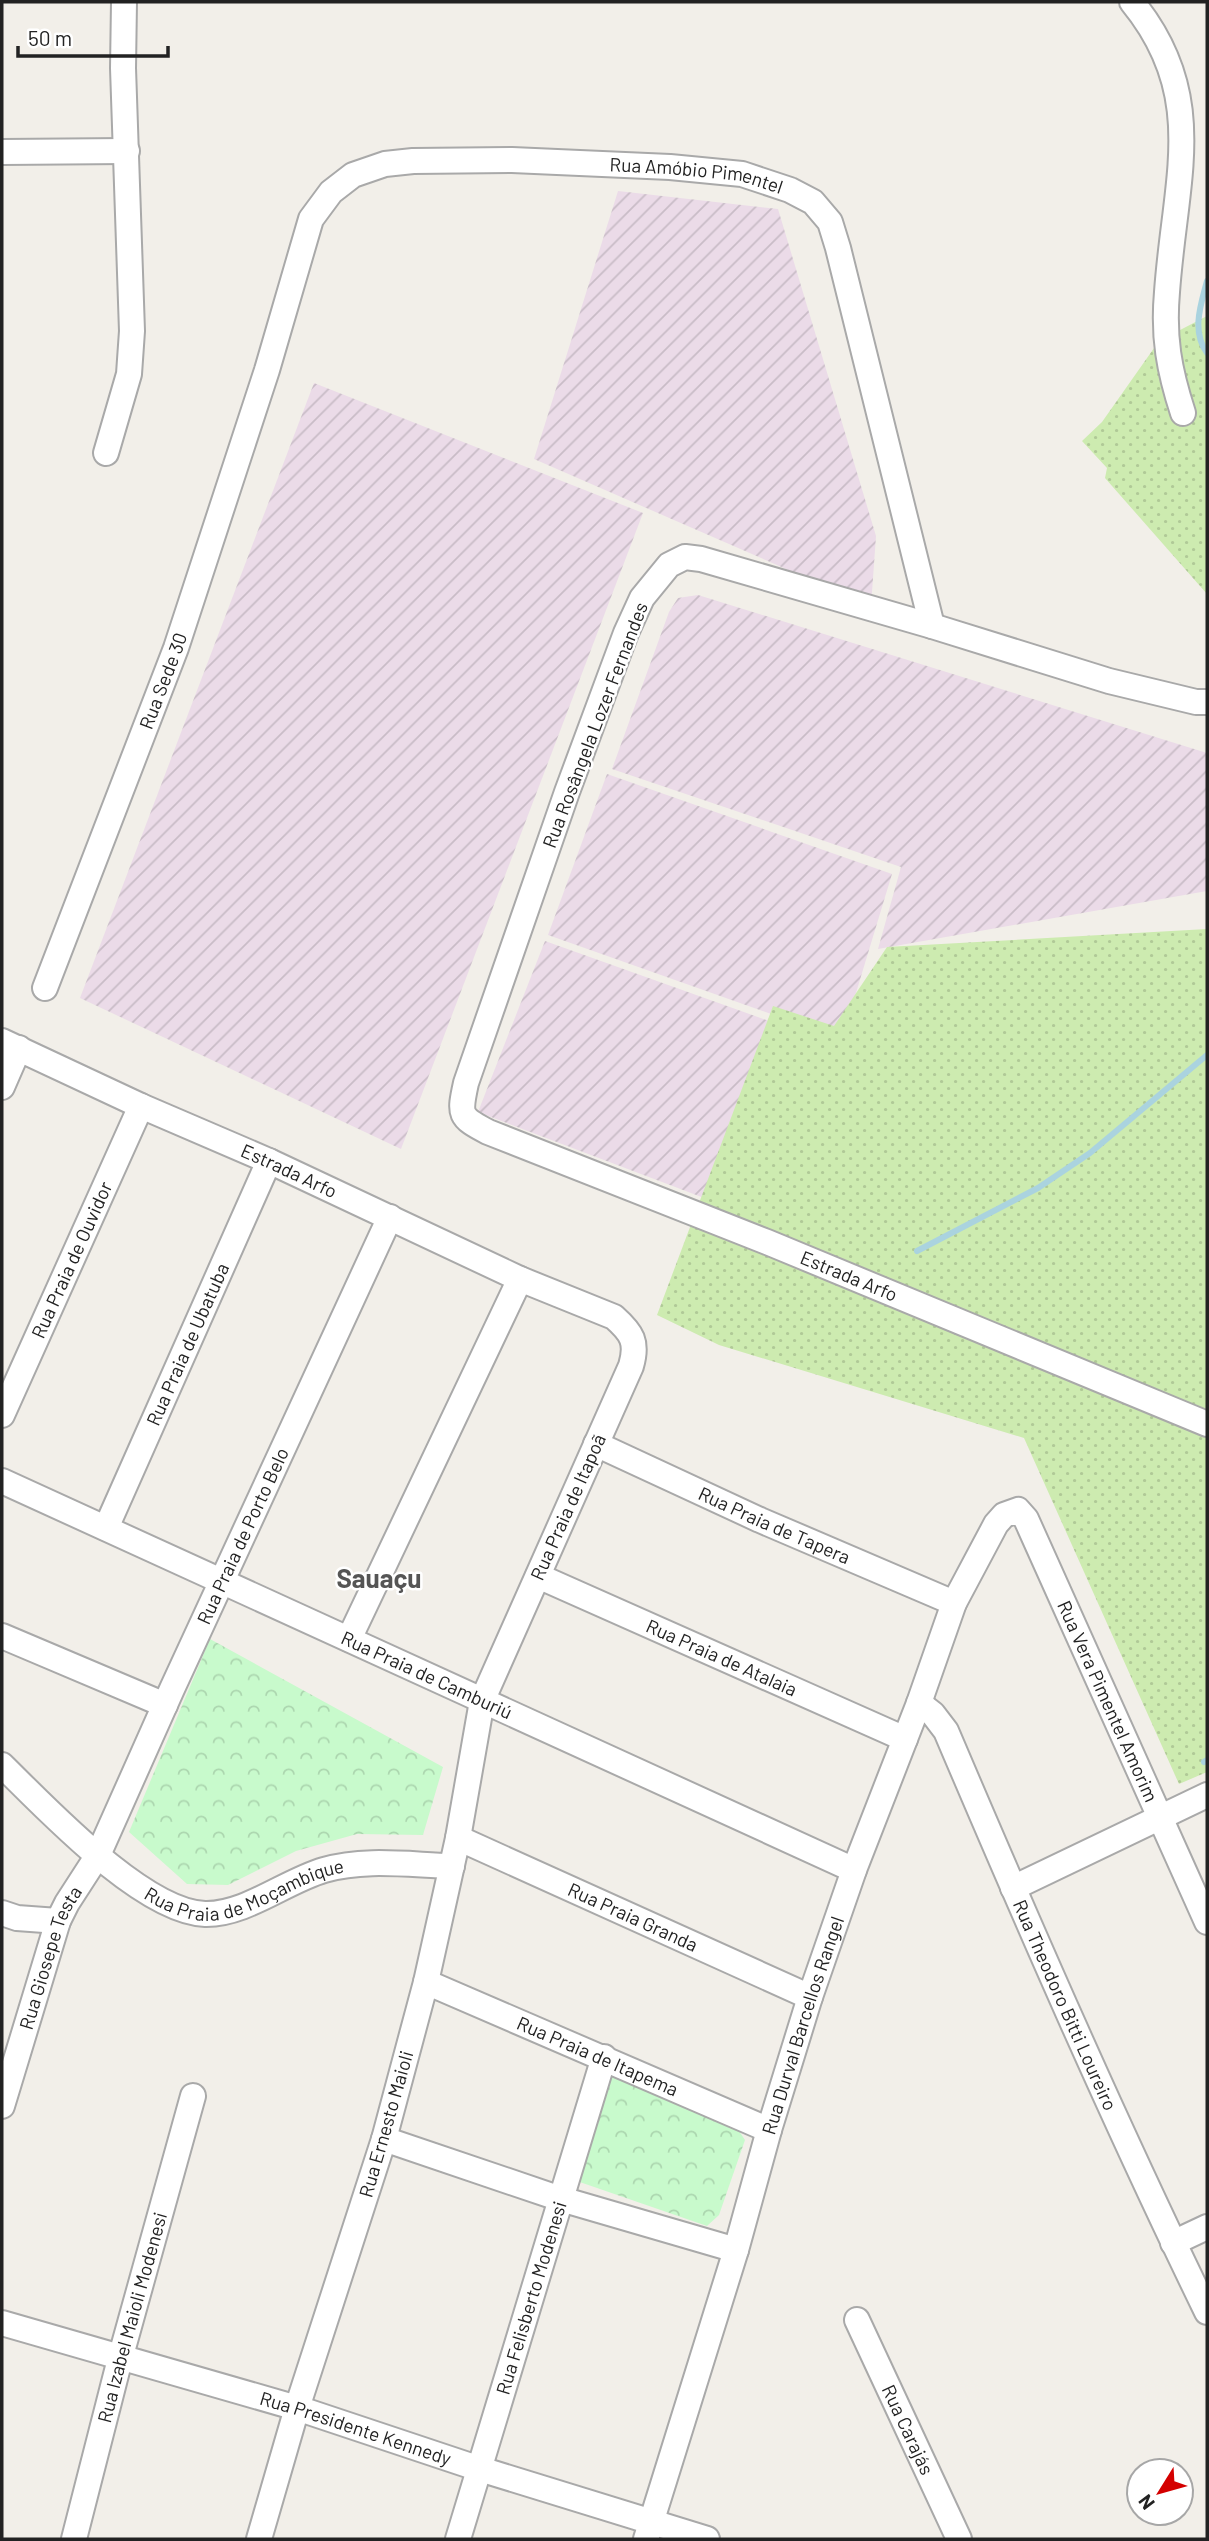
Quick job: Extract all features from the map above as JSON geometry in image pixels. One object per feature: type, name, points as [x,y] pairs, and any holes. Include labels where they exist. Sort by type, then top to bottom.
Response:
[{"type":"street","points":[[106,453],[129,374],[132,331],[122,68],[124,2]]},
{"type":"street","points":[[1132,2],[1145,14],[1172,51],[1185,82],[1191,106],[1187,166],[1167,289],[1165,327],[1170,374],[1182,413]]},
{"type":"street","points":[[2,152],[127,151]]},
{"type":"street","name":"Rua Amóbio Pimentel","points":[[267,370],[311,219],[331,192],[353,175],[385,164],[413,161],[512,160],[670,167],[742,174],[790,190],[813,202],[831,222],[932,626]]},
{"type":"street","name":"Rua Sede 30","points":[[46,988],[176,648],[267,370]]},
{"type":"street","name":"Rua Rosângela Lozer Fernandes","points":[[488,1132],[468,1121],[463,1114],[461,1103],[466,1083],[626,633],[642,598],[669,565],[685,557],[701,559],[1119,684],[1196,702],[1207,702]]},
{"type":"street","points":[[2,1087],[10,1044]]},
{"type":"street","name":"Estrada Arfo","points":[[10,1044],[141,1106],[269,1161],[520,1279],[614,1317]]},
{"type":"street","name":"Rua Praia de Ouvidor","points":[[2,1415],[141,1106]]},
{"type":"street","name":"Estrada Arfo","points":[[488,1132],[767,1242],[1207,1424]]},
{"type":"street","name":"Rua Praia de Ubatuba","points":[[106,1528],[269,1161]]},
{"type":"street","name":"Rua Praia de Porto Belo","points":[[98,1855],[390,1217]]},
{"type":"street","points":[[349,1639],[520,1279]]},
{"type":"street","name":"Rua Praia de Itapoã","points":[[482,1701],[635,1351],[630,1334],[614,1317]]},
{"type":"street","name":"Rua Praia de Tapera","points":[[596,1444],[760,1520],[954,1603]]},
{"type":"street","name":"Rua Praia de Camburiú","points":[[2,1481],[854,1870]]},
{"type":"street","name":"Rua Vera Pimentel Amorim","points":[[996,1524],[1012,1510],[1018,1510],[1026,1519],[1207,1922]]},
{"type":"street","name":"Rua Durval Barcellos Rangel","points":[[648,2531],[736,2250],[810,1997],[854,1870],[919,1703],[954,1603],[996,1524]]},
{"type":"street","name":"Rua Praia de Atalaia","points":[[538,1576],[905,1739]]},
{"type":"street","points":[[2,1636],[165,1705]]},
{"type":"street","name":"Rua Ernesto Maioli","points":[[259,2539],[297,2409],[384,2140],[426,1982],[452,1866],[482,1701]]},
{"type":"street","name":"Rua Theodoro Bitti Loureiro","points":[[919,1703],[933,1714],[946,1731],[1013,1888],[1207,2312]]},
{"type":"street","name":"Rua Praia de Moçambique","points":[[2,1765],[98,1855],[166,1904],[187,1911],[206,1914],[225,1912],[304,1878],[356,1863],[452,1866]]},
{"type":"street","points":[[1013,1888],[1207,1795]]},
{"type":"street","name":"Rua Praia Granda","points":[[458,1838],[810,1997]]},
{"type":"street","name":"Rua Giosepe Testa","points":[[2,2105],[58,1921],[98,1855]]},
{"type":"street","points":[[2,1913],[17,1918],[58,1921]]},
{"type":"street","name":"Rua Praia de Itapema","points":[[426,1982],[769,2130]]},
{"type":"street","name":"Rua Felisberto Modenesi","points":[[458,2539],[604,2057]]},
{"type":"street","name":"Rua Izabel Maioli Modenesi","points":[[74,2539],[192,2096]]},
{"type":"street","points":[[384,2140],[561,2199],[736,2250]]},
{"type":"street","points":[[1174,2243],[1207,2227]]},
{"type":"street","name":"Rua Carajás","points":[[857,2320],[959,2539]]},
{"type":"street","name":"Rua Presidente Kennedy","points":[[2,2323],[297,2409],[480,2469],[648,2531],[707,2539]]},
{"type":"shaded area","points":[[618,191],[778,209],[876,536],[871,606],[534,459]]},
{"type":"shaded area","points":[[314,383],[643,513],[401,1149],[80,998]]},
{"type":"shaded area","points":[[698,595],[1207,753],[1207,891],[878,949],[901,867],[612,769],[669,612],[678,598]]},
{"type":"shaded area","points":[[607,774],[892,874],[842,1039],[548,935]]},
{"type":"shaded area","points":[[545,941],[839,1046],[778,1226],[478,1112]]},
{"type":"green space","points":[[1207,316],[1207,594],[1105,478],[1107,468],[1082,441],[1102,422],[1159,341]]},
{"type":"green space","points":[[1207,929],[1207,1772],[1179,1784],[1024,1438],[719,1345],[657,1315],[773,1006],[834,1026],[887,947]]},
{"type":"green space","points":[[210,1639],[443,1767],[423,1835],[357,1834],[296,1851],[228,1885],[187,1884],[129,1832]]},
{"type":"green space","points":[[606,2071],[735,2125],[745,2140],[719,2215],[707,2226],[571,2179]]},
{"type":"waterway","points":[[1207,281],[1198,327],[1202,345],[1207,353]]},
{"type":"waterway","points":[[917,1251],[1038,1188],[1090,1153],[1207,1055]]},
{"type":"district","name":"Sauaçu","points":[[379,1579]]}]
